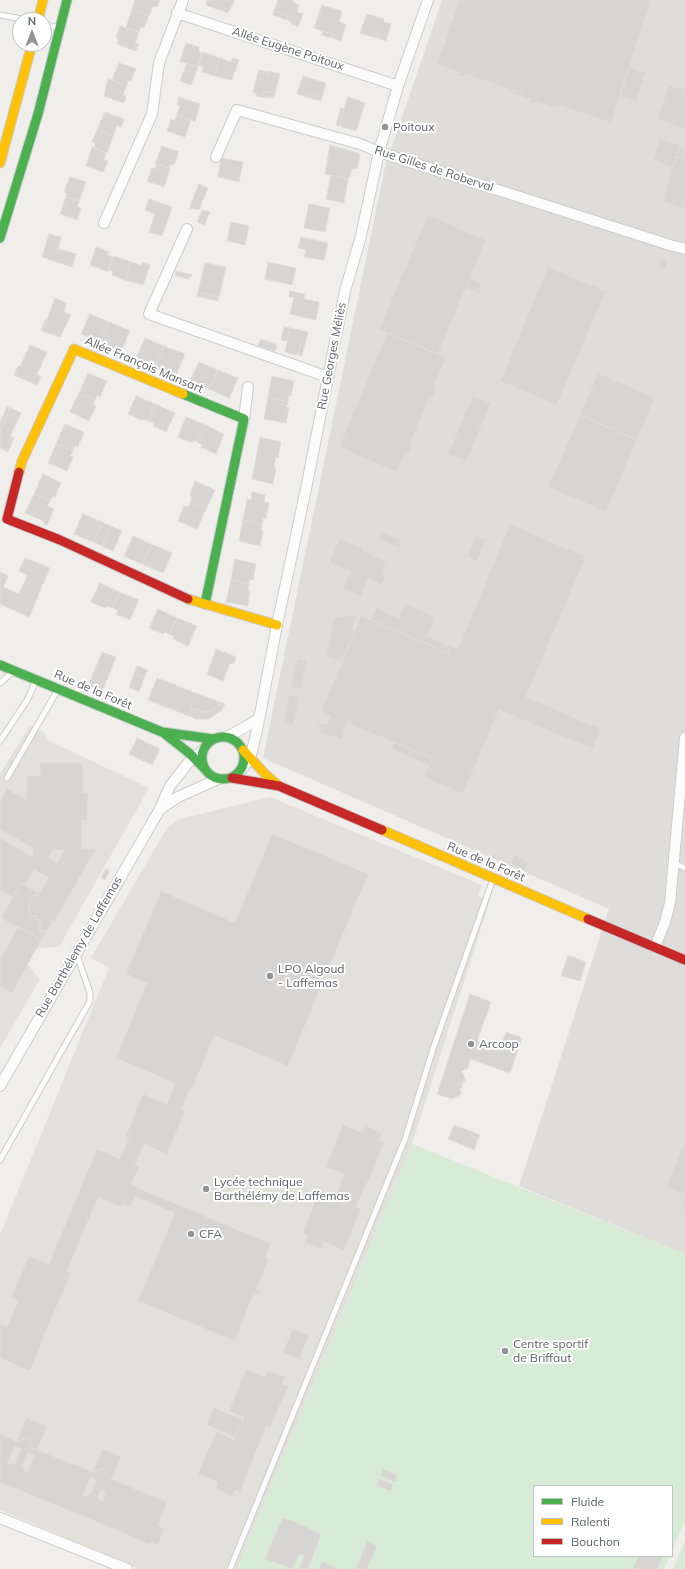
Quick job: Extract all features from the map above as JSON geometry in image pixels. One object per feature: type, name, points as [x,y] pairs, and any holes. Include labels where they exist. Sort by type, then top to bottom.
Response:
[{"type":"street","points":[[40,12],[43,0]]},
{"type":"street","points":[[0,238],[23,165],[67,0]]},
{"type":"street","points":[[104,223],[152,114],[159,63],[183,0]]},
{"type":"street","name":"Rue Georges Méliès","points":[[242,769],[250,759],[259,718],[345,291],[360,236],[379,152],[398,86],[428,0]]},
{"type":"street","name":"Allée Eugène Poitoux","points":[[177,13],[398,86]]},
{"type":"street","points":[[0,163],[30,52]]},
{"type":"street","name":"Rue Gilles de Roberval","points":[[216,157],[237,110],[360,144],[379,152],[683,250]]},
{"type":"street","points":[[187,229],[149,314],[328,377]]},
{"type":"street","name":"Allée François Mansart","points":[[244,419],[74,349],[22,460],[7,519],[60,540],[183,598],[277,624]]},
{"type":"street","points":[[205,604],[244,419],[248,387]]},
{"type":"street","name":"Rue de la Forêt","points":[[0,660],[15,670]]},
{"type":"street","name":"Rue de la Forêt","points":[[0,665],[162,732]]},
{"type":"street","points":[[162,732],[212,740],[227,737],[259,718]]},
{"type":"street","points":[[162,732],[194,757],[210,775],[218,780]]},
{"type":"street","points":[[160,809],[178,797],[218,780],[232,778],[242,769],[244,760],[243,750],[234,740],[227,737]]},
{"type":"street","points":[[655,947],[665,922],[670,903],[685,738]]},
{"type":"street","points":[[204,768],[201,756],[203,750],[212,740]]},
{"type":"street","name":"Rue Barthélemy de Laffemas","points":[[0,1086],[3,1072],[76,953],[160,809],[170,786],[194,757],[203,750]]},
{"type":"street","name":"Rue de la Forêt","points":[[243,750],[250,759],[278,786]]},
{"type":"street","name":"Rue de la Forêt","points":[[232,778],[278,786],[685,960]]},
{"type":"street","points":[[0,1518],[127,1569]]},
{"type":"lane","points":[[0,15],[12,17]]},
{"type":"lane","points":[[52,26],[60,29]]},
{"type":"lane","points":[[0,683],[15,670]]},
{"type":"lane","points":[[0,741],[28,700],[36,679]]},
{"type":"lane","points":[[7,778],[58,688]]},
{"type":"lane","points":[[673,863],[685,868]]},
{"type":"lane","points":[[230,1569],[405,1140],[434,1046],[493,878]]},
{"type":"lane","points":[[0,1160],[90,1001],[90,993],[76,953]]},
{"type":"shaded area","points":[[442,0],[685,0],[685,1254],[519,1186],[609,909],[263,758],[385,167]]},
{"type":"shaded area","points":[[30,726],[44,732],[47,740],[149,788],[59,947],[37,948],[27,965],[40,979],[0,1048],[0,774]]},
{"type":"shaded area","name":"Lycée technique Barthélémy de Laffemas","points":[[270,797],[482,885],[478,896],[490,900],[412,1144],[237,1569],[138,1569],[0,1510],[0,1235],[109,968],[91,958],[167,828],[180,819]]},
{"type":"green space","name":"Centre sportif de Briffaut","points":[[412,1144],[685,1254],[685,1520],[673,1549],[673,1485],[533,1485],[533,1557],[670,1557],[664,1569],[367,1569],[368,1542],[356,1569],[339,1569],[322,1562],[319,1569],[308,1569],[320,1534],[283,1517],[265,1559],[290,1569],[237,1569]],"holes":[[[383,1469],[397,1475],[395,1482],[381,1476]],[[380,1479],[393,1484],[391,1491],[377,1486]]]},
{"type":"green space","points":[[685,1540],[685,1569],[673,1569]]},
{"type":"green space","points":[[299,1554],[304,1556],[299,1569],[292,1569]]},
{"type":"building","points":[[135,0],[160,0],[157,7],[153,6],[149,16],[132,10]]},
{"type":"building","points":[[207,0],[235,0],[228,13],[206,5]]},
{"type":"building","points":[[278,0],[293,0],[294,3],[299,5],[297,12],[303,14],[298,27],[291,24],[292,22],[287,20],[288,17],[274,11]]},
{"type":"building","points":[[459,0],[651,0],[611,123],[560,106],[559,109],[537,101],[536,104],[529,102],[530,99],[522,97],[523,94],[465,74],[464,78],[456,75],[458,72],[437,65]]},
{"type":"building","points":[[322,5],[342,11],[339,22],[346,25],[341,41],[332,38],[333,34],[314,28]]},
{"type":"building","points":[[132,10],[149,16],[144,28],[141,27],[139,32],[126,28]]},
{"type":"building","points":[[274,11],[288,17],[287,20],[273,15]]},
{"type":"building","points":[[367,14],[384,19],[384,22],[391,24],[386,41],[378,38],[379,35],[371,33],[370,36],[360,33]]},
{"type":"building","points":[[120,26],[139,32],[135,43],[139,44],[136,51],[117,44],[118,39],[116,38]]},
{"type":"building","points":[[323,31],[333,34],[332,38],[322,35]]},
{"type":"building","points":[[371,33],[379,35],[378,38],[370,36]]},
{"type":"building","points":[[186,43],[199,47],[198,51],[202,53],[198,67],[180,61]]},
{"type":"building","points":[[203,52],[220,58],[214,76],[202,72],[204,67],[198,65]]},
{"type":"building","points":[[220,58],[231,62],[233,58],[239,60],[232,80],[214,76]]},
{"type":"building","points":[[119,63],[136,69],[131,81],[128,80],[127,85],[112,80]]},
{"type":"building","points":[[187,63],[198,67],[191,85],[180,81]]},
{"type":"building","points":[[629,67],[646,72],[636,101],[620,96]]},
{"type":"building","points":[[259,70],[268,72],[268,75],[258,72]]},
{"type":"building","points":[[269,71],[280,74],[275,93],[264,91],[262,97],[256,96],[256,93],[253,92],[258,72],[268,75]]},
{"type":"building","points":[[303,76],[326,83],[322,98],[307,93],[306,97],[297,94]]},
{"type":"building","points":[[108,79],[127,85],[123,95],[126,96],[124,103],[104,96]]},
{"type":"building","points":[[669,85],[685,90],[685,129],[657,119]]},
{"type":"building","points":[[509,89],[523,94],[522,97],[508,92]]},
{"type":"building","points":[[264,91],[275,93],[274,98],[262,97]]},
{"type":"building","points":[[307,93],[322,98],[321,101],[306,97]]},
{"type":"building","points":[[179,97],[200,104],[195,122],[177,115],[180,106],[177,105]]},
{"type":"building","points":[[348,97],[365,103],[356,131],[339,126]]},
{"type":"building","points":[[341,108],[344,109],[339,126],[336,125]]},
{"type":"building","points":[[105,112],[124,119],[121,127],[117,125],[113,136],[97,130]]},
{"type":"building","points":[[177,115],[191,120],[185,137],[167,131],[171,119],[175,121]]},
{"type":"building","points":[[97,130],[113,136],[107,153],[94,148],[95,142],[92,142]]},
{"type":"building","points":[[660,139],[680,145],[673,167],[653,160]]},
{"type":"building","points":[[330,145],[358,153],[360,156],[357,169],[353,168],[348,179],[325,174]]},
{"type":"building","points":[[680,145],[685,147],[685,154],[678,152]]},
{"type":"building","points":[[162,146],[179,152],[174,165],[170,164],[169,168],[155,164]]},
{"type":"building","points":[[92,147],[106,153],[104,160],[108,161],[103,172],[86,166]]},
{"type":"building","points":[[678,152],[685,154],[685,160],[676,157]]},
{"type":"building","points":[[676,157],[685,160],[685,209],[662,202]]},
{"type":"building","points":[[221,158],[243,162],[239,182],[218,177]]},
{"type":"building","points":[[157,164],[170,169],[164,187],[147,181],[152,168],[155,169]]},
{"type":"building","points":[[331,175],[348,179],[344,203],[326,199]]},
{"type":"building","points":[[70,177],[86,182],[79,201],[66,197],[67,193],[64,192]]},
{"type":"building","points":[[199,184],[208,188],[199,210],[189,208]]},
{"type":"building","points":[[66,197],[79,201],[77,207],[81,208],[77,220],[60,214]]},
{"type":"building","points":[[149,199],[172,207],[162,236],[149,232],[155,214],[145,210]]},
{"type":"building","points":[[309,204],[330,208],[325,232],[304,228]]},
{"type":"building","points":[[202,210],[210,212],[204,225],[197,222]]},
{"type":"building","points":[[428,215],[486,240],[438,354],[379,329]]},
{"type":"building","points":[[231,222],[249,226],[245,245],[227,241]]},
{"type":"building","points":[[49,234],[61,237],[58,249],[76,254],[72,267],[42,257]]},
{"type":"building","points":[[301,237],[328,243],[324,260],[304,257],[306,250],[298,248]]},
{"type":"building","points":[[96,247],[109,252],[107,255],[113,257],[108,272],[90,265]]},
{"type":"building","points":[[114,256],[131,262],[125,280],[112,275],[113,271],[109,270]]},
{"type":"building","points":[[661,258],[668,261],[665,269],[658,267]]},
{"type":"building","points":[[131,262],[141,266],[142,262],[150,265],[143,285],[125,280]]},
{"type":"building","points":[[268,262],[296,268],[292,285],[265,279]]},
{"type":"building","points":[[205,263],[226,267],[219,297],[198,292]]},
{"type":"building","points":[[548,267],[606,291],[557,405],[500,381]]},
{"type":"building","points":[[176,271],[192,275],[192,277],[189,276],[189,279],[175,276]]},
{"type":"building","points":[[470,278],[480,283],[480,294],[466,288]]},
{"type":"building","points":[[290,291],[305,294],[304,299],[319,302],[316,320],[290,314],[294,297],[289,297]]},
{"type":"building","points":[[198,292],[219,297],[218,301],[197,296]]},
{"type":"building","points":[[55,298],[67,303],[64,312],[71,315],[60,337],[43,331]]},
{"type":"building","points":[[90,314],[109,322],[100,342],[81,334]]},
{"type":"building","points":[[45,320],[48,320],[43,331],[41,330]]},
{"type":"building","points":[[109,322],[130,331],[121,351],[100,342]]},
{"type":"building","points":[[284,327],[290,328],[287,341],[281,340]]},
{"type":"building","points":[[290,328],[308,332],[305,344],[301,343],[298,355],[285,352]]},
{"type":"building","points":[[387,333],[446,358],[434,387],[437,388],[433,398],[430,397],[410,443],[413,444],[409,454],[406,452],[397,472],[339,447]]},
{"type":"building","points":[[145,338],[164,346],[155,366],[136,358]]},
{"type":"building","points":[[261,339],[277,345],[275,351],[258,346]]},
{"type":"building","points":[[301,343],[305,344],[302,356],[298,355]]},
{"type":"building","points":[[30,345],[47,352],[37,374],[41,376],[37,385],[14,375],[18,366],[20,367]]},
{"type":"building","points":[[164,346],[185,354],[176,375],[155,366]]},
{"type":"building","points":[[199,362],[218,370],[209,389],[190,381]]},
{"type":"building","points":[[218,370],[238,378],[229,398],[209,389]]},
{"type":"building","points":[[88,373],[107,381],[100,397],[97,395],[95,400],[79,393]]},
{"type":"building","points":[[598,373],[655,398],[637,440],[580,415]]},
{"type":"building","points":[[272,376],[294,381],[291,396],[289,395],[288,402],[268,397]]},
{"type":"building","points":[[79,393],[95,400],[93,405],[96,406],[89,421],[70,412]]},
{"type":"building","points":[[473,395],[491,403],[466,462],[448,454]]},
{"type":"building","points":[[136,396],[155,404],[148,421],[144,419],[143,421],[128,414]]},
{"type":"building","points":[[268,397],[288,402],[286,407],[289,408],[286,423],[264,419]]},
{"type":"building","points":[[155,404],[175,413],[166,432],[153,426],[154,423],[148,421]]},
{"type":"building","points":[[7,407],[10,408],[0,432],[0,422]]},
{"type":"building","points":[[10,408],[21,413],[10,436],[14,438],[8,452],[0,448],[0,433]]},
{"type":"building","points":[[580,415],[637,440],[606,512],[548,487]]},
{"type":"building","points":[[186,417],[205,425],[197,442],[193,440],[192,443],[178,437]]},
{"type":"building","points":[[65,424],[84,432],[78,447],[75,446],[73,451],[56,444]]},
{"type":"building","points":[[205,425],[224,434],[216,454],[201,447],[203,445],[197,442]]},
{"type":"building","points":[[260,437],[281,442],[278,458],[276,457],[274,467],[276,468],[273,484],[252,479]]},
{"type":"building","points":[[56,444],[73,451],[70,456],[73,457],[67,471],[48,463]]},
{"type":"building","points":[[43,474],[61,483],[55,497],[52,496],[50,501],[34,494]]},
{"type":"building","points":[[195,481],[215,490],[206,509],[190,502],[192,497],[189,496]]},
{"type":"building","points":[[252,492],[265,495],[264,502],[269,503],[266,518],[263,518],[262,524],[243,520],[247,499],[251,500]]},
{"type":"building","points":[[34,494],[50,501],[47,506],[54,509],[47,525],[43,523],[44,521],[25,513]]},
{"type":"building","points":[[190,502],[206,509],[197,529],[178,521],[184,506],[188,507]]},
{"type":"building","points":[[83,514],[102,522],[93,542],[74,534]]},
{"type":"building","points":[[243,520],[262,524],[261,530],[263,531],[260,546],[239,541]]},
{"type":"building","points":[[102,522],[111,526],[102,546],[93,542]]},
{"type":"building","points":[[510,524],[586,557],[526,697],[601,729],[593,749],[499,710],[463,794],[424,777],[432,758],[347,723],[343,733],[344,735],[341,739],[321,733],[318,728],[320,723],[327,725],[331,716],[321,711],[361,616],[448,653],[451,646],[458,649]]},
{"type":"building","points":[[111,526],[122,531],[113,551],[102,546]]},
{"type":"building","points":[[382,532],[402,541],[399,548],[379,539]]},
{"type":"building","points":[[476,535],[486,540],[477,562],[467,557]]},
{"type":"building","points":[[133,536],[151,544],[142,564],[124,556]]},
{"type":"building","points":[[339,539],[364,549],[363,551],[386,561],[381,574],[386,576],[382,585],[368,579],[361,596],[343,589],[350,571],[329,563]]},
{"type":"building","points":[[151,544],[172,553],[163,573],[142,564]]},
{"type":"building","points":[[25,558],[50,568],[29,617],[0,604],[0,572],[8,576],[3,587],[19,594],[28,575],[19,571]]},
{"type":"building","points":[[235,559],[256,564],[253,580],[250,579],[249,584],[231,580]]},
{"type":"building","points":[[231,580],[249,584],[248,591],[250,591],[248,606],[226,602]]},
{"type":"building","points":[[100,583],[119,592],[112,608],[107,606],[105,608],[91,602]]},
{"type":"building","points":[[119,592],[139,600],[130,620],[116,614],[118,610],[112,608]]},
{"type":"building","points":[[405,604],[435,617],[427,636],[451,646],[448,653],[371,620],[376,608],[399,618]]},
{"type":"building","points":[[158,609],[177,618],[169,634],[165,632],[163,634],[149,628]]},
{"type":"building","points":[[351,615],[357,617],[352,630],[355,631],[343,658],[335,654],[333,659],[326,656],[334,618]]},
{"type":"building","points":[[177,618],[197,626],[188,646],[173,639],[174,636],[169,634]]},
{"type":"building","points":[[216,649],[236,657],[234,664],[230,663],[223,681],[207,674]]},
{"type":"building","points":[[102,652],[116,657],[102,692],[88,686]]},
{"type":"building","points":[[335,654],[343,658],[341,662],[333,659]]},
{"type":"building","points":[[297,659],[307,661],[301,689],[291,687]]},
{"type":"building","points":[[137,666],[148,670],[144,678],[134,674]]},
{"type":"building","points":[[134,674],[144,678],[139,692],[129,687]]},
{"type":"building","points":[[157,678],[222,703],[211,712],[204,712],[192,708],[189,716],[148,700]]},
{"type":"building","points":[[289,695],[300,697],[294,725],[284,722]]},
{"type":"building","points":[[222,703],[225,704],[221,711],[208,719],[196,719],[189,716],[192,708],[204,712],[211,712]]},
{"type":"building","points":[[137,738],[160,749],[152,765],[129,754]]},
{"type":"building","points":[[394,742],[432,758],[429,765],[391,749]]},
{"type":"building","points":[[40,763],[83,763],[83,793],[88,793],[87,820],[82,820],[82,849],[96,849],[57,916],[57,921],[52,921],[47,931],[40,931],[40,920],[36,920],[36,916],[29,916],[32,896],[38,895],[49,878],[34,869],[24,886],[21,883],[13,897],[0,890],[0,838],[33,857],[33,848],[0,829],[0,801],[7,789],[26,800],[27,776],[40,776]],"holes":[[[53,850],[65,850],[57,863],[48,858]]]},
{"type":"building","points":[[272,834],[368,874],[288,1066],[214,1035],[192,1089],[190,1089],[181,1110],[185,1111],[167,1154],[144,1144],[135,1165],[139,1167],[131,1185],[271,1244],[265,1257],[269,1259],[256,1289],[260,1289],[259,1291],[262,1294],[258,1293],[257,1295],[254,1292],[235,1341],[138,1301],[175,1213],[135,1196],[130,1207],[123,1204],[121,1207],[98,1197],[67,1271],[71,1273],[30,1371],[0,1358],[0,1324],[7,1327],[18,1301],[11,1298],[29,1256],[49,1264],[97,1149],[120,1159],[129,1138],[126,1136],[143,1094],[167,1104],[175,1083],[116,1058],[147,983],[126,974],[161,891],[235,923]]},
{"type":"building","points":[[514,855],[529,861],[525,870],[511,864]]},
{"type":"building","points":[[106,869],[110,871],[105,880],[101,878]]},
{"type":"building","points":[[21,883],[39,894],[30,898],[29,916],[36,916],[36,920],[40,920],[40,931],[47,931],[41,940],[1,918]]},
{"type":"building","points":[[18,927],[41,940],[12,993],[0,986],[0,960]]},
{"type":"building","points":[[568,955],[586,962],[580,981],[561,976]]},
{"type":"building","name":"Arcoop","points":[[470,994],[491,1002],[477,1041],[500,1048],[506,1032],[522,1038],[510,1073],[470,1059],[468,1068],[461,1071],[465,1082],[457,1085],[461,1093],[452,1099],[437,1094]]},
{"type":"building","points":[[463,1082],[460,1091],[457,1085]]},
{"type":"building","points":[[343,1125],[363,1133],[366,1126],[382,1133],[379,1140],[384,1142],[356,1207],[361,1209],[344,1250],[324,1242],[322,1249],[305,1242],[307,1235],[303,1233],[319,1192],[335,1198],[344,1174],[326,1167]]},
{"type":"building","points":[[454,1125],[473,1132],[471,1136],[478,1139],[474,1150],[448,1139]]},
{"type":"building","points":[[473,1132],[480,1135],[478,1139],[471,1136]]},
{"type":"building","points":[[685,1140],[685,1195],[666,1187]]},
{"type":"building","points":[[685,1198],[685,1211],[681,1209]]},
{"type":"building","points":[[293,1329],[309,1335],[299,1359],[283,1352]]},
{"type":"building","points":[[246,1369],[265,1377],[268,1371],[285,1377],[282,1384],[288,1386],[270,1428],[266,1426],[240,1492],[235,1490],[232,1496],[216,1489],[218,1482],[198,1474],[216,1432],[234,1440],[244,1417],[229,1411]]},
{"type":"building","points":[[214,1408],[243,1420],[235,1437],[207,1425]]},
{"type":"building","points":[[26,1418],[47,1426],[37,1450],[32,1448],[28,1437],[17,1441]]},
{"type":"building","points":[[0,1434],[18,1442],[28,1437],[32,1448],[93,1472],[103,1468],[108,1478],[167,1502],[158,1526],[164,1529],[158,1545],[151,1542],[150,1544],[0,1482]],"holes":[[[15,1446],[21,1449],[15,1464],[7,1464]],[[28,1452],[35,1455],[28,1472],[24,1471],[24,1467],[22,1466]],[[90,1477],[97,1480],[91,1494],[86,1496],[83,1495]],[[101,1490],[106,1492],[102,1502],[97,1497]]]},
{"type":"building","points":[[102,1449],[121,1456],[112,1480],[108,1478],[103,1468],[93,1472]]},
{"type":"building","points":[[383,1469],[397,1475],[395,1482],[381,1476]]},
{"type":"building","points":[[379,1479],[393,1484],[391,1491],[377,1486]]},
{"type":"building","points":[[283,1517],[321,1534],[308,1569],[299,1569],[304,1556],[299,1554],[292,1569],[265,1559]]},
{"type":"building","points":[[367,1542],[377,1546],[367,1569],[356,1569]]},
{"type":"building","points":[[638,1557],[663,1557],[657,1569],[633,1569]]},
{"type":"building","points":[[322,1562],[339,1569],[319,1569]]},
{"type":"traffic: fast","points":[[0,238],[38,114],[67,0]]},
{"type":"traffic: fast","points":[[183,394],[244,419],[205,604]]},
{"type":"traffic: fast","points":[[0,665],[162,732],[213,739]]},
{"type":"traffic: fast","points":[[165,734],[189,753],[204,768]]},
{"type":"traffic: fast","points":[[219,737],[227,737],[235,740],[241,746],[244,758],[241,770],[235,776],[227,779],[219,779],[211,776],[205,770],[202,762],[202,754],[205,746],[211,740],[219,737]]},
{"type":"traffic: slow","points":[[40,12],[43,0]]},
{"type":"traffic: slow","points":[[0,163],[30,52]]},
{"type":"traffic: slow","points":[[19,472],[22,461],[74,349],[183,394]]},
{"type":"traffic: slow","points":[[188,599],[277,625]]},
{"type":"traffic: slow","points":[[243,750],[266,775],[279,786]]},
{"type":"traffic: slow","points":[[382,830],[588,919]]},
{"type":"traffic: jam","points":[[19,472],[7,519],[60,540],[188,599]]},
{"type":"traffic: jam","points":[[232,778],[279,786],[382,830]]},
{"type":"traffic: jam","points":[[588,919],[685,960]]},
{"type":"place","name":"Poitoux","points":[[385,127]]},
{"type":"place","name":"LPO Algoud - Laffemas","points":[[270,976]]},
{"type":"place","name":"Arcoop","points":[[471,1044]]},
{"type":"place","name":"Lycée technique Barthélémy de Laffemas","points":[[206,1189]]},
{"type":"place","name":"CFA","points":[[191,1234]]},
{"type":"place","name":"Centre sportif de Briffaut","points":[[505,1351]]}]
